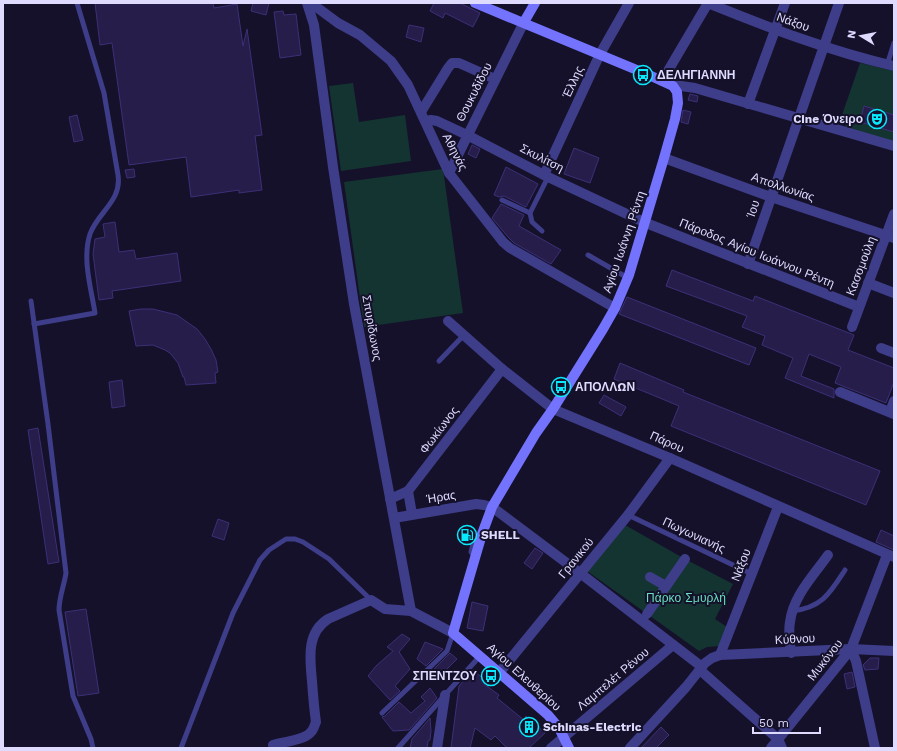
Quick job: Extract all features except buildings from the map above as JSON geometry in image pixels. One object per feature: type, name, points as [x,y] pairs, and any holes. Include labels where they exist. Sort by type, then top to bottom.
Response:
[{"type":"street","name":"Σπυρίδωνος","points":[[308,3],[314,24],[333,167],[354,304],[411,611]]},
{"type":"street","name":"Αθηνάς","points":[[311,3],[338,23],[360,36],[391,62],[408,85],[449,173],[496,234],[510,248],[615,308]]},
{"type":"street","points":[[476,3],[673,86],[695,88],[894,146]]},
{"type":"street","points":[[524,22],[535,3]]},
{"type":"street","name":"Έλλης","points":[[546,176],[600,54],[629,3]]},
{"type":"street","points":[[662,81],[708,3]]},
{"type":"street","name":"Νάξου","points":[[708,3],[775,30],[824,47],[890,66]]},
{"type":"street","points":[[748,104],[785,3]]},
{"type":"street","name":"Ίου","points":[[748,264],[839,3]]},
{"type":"street","name":"Θουκυδίδου","points":[[449,173],[524,22]]},
{"type":"street","points":[[423,116],[452,63],[459,63],[496,79]]},
{"type":"street","name":"Αγίου Ιωάννη Ρέντη","points":[[453,633],[482,534],[492,507],[536,433],[553,409],[615,308],[628,278],[646,223],[675,119],[678,103],[678,92],[673,86]]},
{"type":"street","name":"Σκυλίτση","points":[[423,116],[467,135],[546,176],[646,223]]},
{"type":"street","name":"Απολλωνίας","points":[[664,158],[771,197],[890,237]]},
{"type":"street","name":"Κασομούλη","points":[[852,326],[868,283],[890,237],[894,214]]},
{"type":"street","name":"Πάροδος Αγίου Ιωάννου Ρέντη","points":[[646,223],[859,308]]},
{"type":"street","points":[[868,283],[894,293]]},
{"type":"street","name":"Πάρου","points":[[448,321],[502,369],[553,409],[670,458],[891,556]]},
{"type":"street","points":[[880,348],[894,353]]},
{"type":"street","name":"Φωκίωνος","points":[[390,499],[408,491],[502,369]]},
{"type":"street","points":[[840,392],[892,413],[894,401]]},
{"type":"street","name":"Γρανικού","points":[[499,673],[628,515],[670,458]]},
{"type":"street","points":[[408,491],[412,514]]},
{"type":"street","name":"Ήρας","points":[[394,518],[476,504],[492,507]]},
{"type":"street","points":[[492,507],[673,644],[780,744]]},
{"type":"street","name":"Νάξου","points":[[720,655],[778,507]]},
{"type":"street","points":[[791,653],[789,633],[792,611],[803,590],[828,556]]},
{"type":"street","name":"Μυκόνου","points":[[771,748],[780,744],[851,649],[891,556]]},
{"type":"street","points":[[647,614],[685,559]]},
{"type":"street","points":[[650,577],[666,586]]},
{"type":"street","points":[[273,744],[305,737],[311,733],[314,728],[316,722],[309,651],[314,634],[322,622],[371,600],[385,609],[411,611],[453,633]]},
{"type":"street","name":"Αγίου Ελευθερίου","points":[[453,633],[548,715],[559,728],[569,748]]},
{"type":"street","name":"Λαμπελέτ Ρένου","points":[[551,748],[673,644]]},
{"type":"street","points":[[851,649],[856,661],[875,748]]},
{"type":"street","name":"Κύθνου","points":[[720,655],[791,653],[851,649],[894,651]]},
{"type":"street","points":[[630,748],[710,659],[720,655]]},
{"type":"street","points":[[437,748],[445,695]]},
{"type":"lane","points":[[34,324],[95,313],[87,257],[88,244],[94,225],[113,202],[119,186],[104,93],[77,3]]},
{"type":"lane","points":[[890,66],[894,44]]},
{"type":"lane","points":[[542,231],[532,222],[530,213],[546,176]]},
{"type":"lane","points":[[502,200],[530,213]]},
{"type":"lane","points":[[588,255],[628,278]]},
{"type":"lane","points":[[31,301],[54,464],[66,573],[65,582],[59,601],[59,610],[73,696],[91,739],[93,748]]},
{"type":"lane","points":[[439,361],[464,335]]},
{"type":"lane","name":"Πωγωνιανής","points":[[628,515],[752,574]]},
{"type":"lane","points":[[181,748],[233,613],[260,560],[269,550],[286,539],[295,539],[303,542],[328,559],[371,600]]},
{"type":"lane","points":[[792,611],[804,610],[828,596],[845,570]]},
{"type":"lane","points":[[382,713],[447,651],[453,633]]},
{"type":"lane","points":[[398,748],[480,656]]},
{"type":"green space","points":[[860,63],[894,71],[894,143],[847,130],[842,115]]},
{"type":"green space","points":[[353,83],[359,122],[405,115],[411,161],[341,171],[329,86]]},
{"type":"green space","points":[[443,169],[463,313],[364,327],[344,182]]},
{"type":"green space","name":"Πάρκο Σµυρλή","points":[[625,525],[733,584],[715,619],[727,627],[720,646],[707,647],[699,651],[587,571]]},
{"type":"place","name":"ΔΕΛΗΓΙΑΝΝΗ","points":[[643,75]]},
{"type":"place","name":"Cine Όνειρο","points":[[877,119]]},
{"type":"place","name":"ΑΠΟΛΛΩΝ","points":[[561,387]]},
{"type":"place","name":"SHELL","points":[[467,535]]},
{"type":"place","name":"ΣΠΕΝΤΖΟΥ","points":[[491,676]]},
{"type":"place","name":"Schinas-Electric","points":[[529,727]]}]
